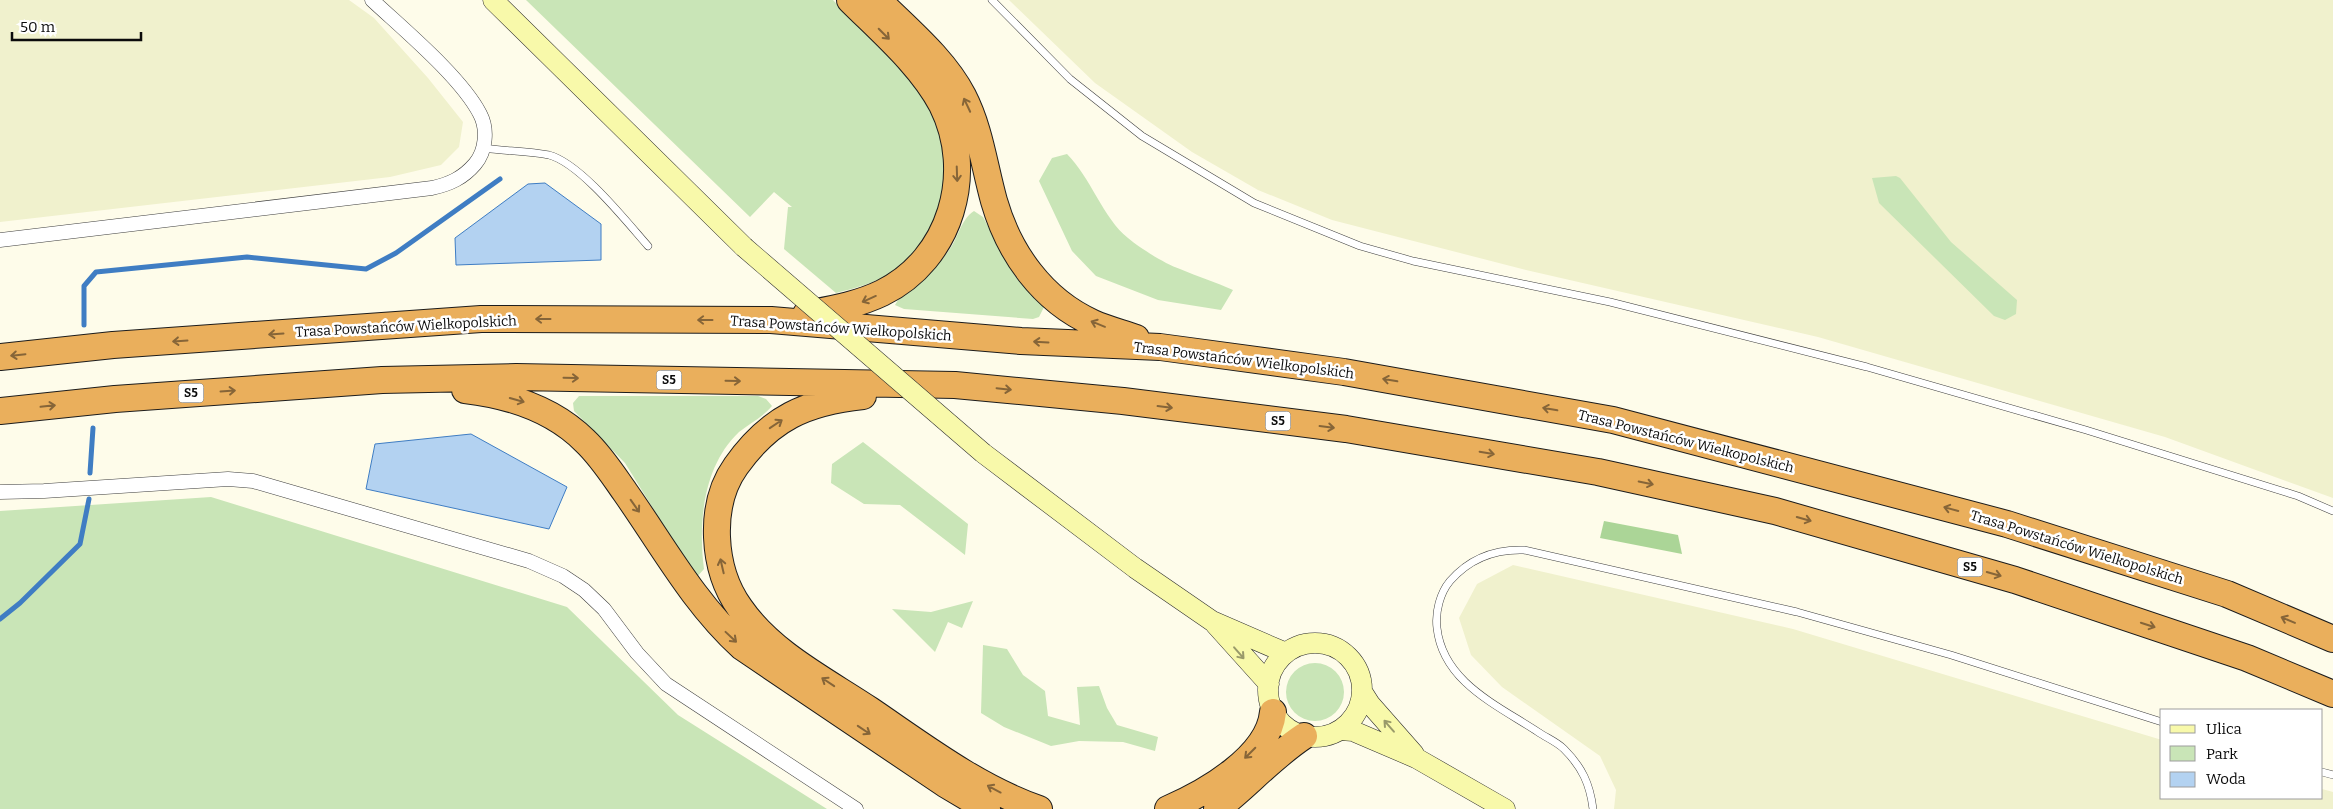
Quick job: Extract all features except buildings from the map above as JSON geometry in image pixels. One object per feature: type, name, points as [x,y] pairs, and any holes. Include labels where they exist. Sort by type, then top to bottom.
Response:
[{"type":"highway","points":[[772,320],[854,305],[884,292],[906,276],[929,254],[954,208],[958,178],[954,139],[941,105],[909,59],[850,0]]},
{"type":"highway","points":[[878,0],[942,65],[962,94],[983,150],[994,200],[1005,234],[1025,267],[1058,302],[1092,322],[1160,347]]},
{"type":"highway","name":"Trasa Powstańców Wielkopolskich","points":[[0,357],[113,345],[481,319],[772,320],[1021,341],[1160,347],[1344,372],[1613,420],[2007,524],[2227,594],[2333,639]]},
{"type":"highway","name":"S5","points":[[0,411],[115,399],[382,380],[516,377],[955,385],[1123,401],[1346,429],[1598,472],[1766,509],[2015,580],[2247,658],[2333,694]]},
{"type":"highway","points":[[382,380],[487,393],[524,402],[559,421],[585,440],[607,467],[696,597],[716,622],[742,647],[937,779],[987,809]]},
{"type":"highway","points":[[955,385],[838,398],[804,407],[773,424],[750,447],[732,472],[719,506],[717,544],[724,577],[739,608],[770,640],[791,657],[927,748],[995,790],[1039,809]]},
{"type":"highway","points":[[1168,809],[1196,797],[1223,779],[1248,756],[1271,726],[1273,712]]},
{"type":"highway","points":[[1217,809],[1242,789],[1276,757],[1304,736]]},
{"type":"main road","points":[[493,0],[744,247],[983,453],[1127,562],[1212,621],[1286,652]]},
{"type":"main road","points":[[1212,621],[1268,684]]},
{"type":"main road","points":[[1315,643],[1330,645],[1344,652],[1355,664],[1361,677],[1363,693],[1360,707],[1352,720],[1340,730],[1329,736],[1304,736],[1292,732],[1281,723],[1273,712],[1268,684],[1278,661],[1286,652],[1300,645],[1315,643]]},
{"type":"main road","points":[[1363,693],[1370,704],[1416,758]]},
{"type":"main road","points":[[1340,730],[1352,731],[1416,758],[1505,809]]},
{"type":"street","points":[[0,240],[441,186],[466,174],[478,159],[483,148],[485,137],[480,114],[460,86],[372,0]]},
{"type":"street","points":[[0,492],[44,492],[219,479],[253,481],[529,561],[564,576],[584,590],[604,610],[637,653],[666,684],[856,809]]},
{"type":"lane","points":[[992,0],[1070,78],[1142,136],[1254,203],[1360,246],[1413,261],[1610,302],[1867,368],[2086,430],[2298,496],[2333,511]]},
{"type":"lane","points":[[483,148],[550,156],[567,164],[590,183],[648,246]]},
{"type":"lane","points":[[1593,809],[1586,777],[1562,747],[1472,689],[1456,675],[1445,659],[1438,641],[1436,621],[1440,600],[1449,582],[1474,560],[1506,549],[1524,550],[1797,612],[1951,655],[2160,721]]},
{"type":"green space","points":[[0,0],[349,0],[374,18],[428,78],[463,122],[459,147],[441,165],[390,177],[0,222]]},
{"type":"green space","points":[[526,0],[833,0],[904,74],[928,106],[936,121],[945,161],[944,183],[939,204],[921,243],[908,259],[886,276],[865,285],[836,293],[784,249],[788,207],[792,207],[774,192],[750,217]]},
{"type":"green space","points":[[1009,0],[2333,0],[2333,498],[2165,437],[1818,337],[1526,270],[1332,220],[1258,190],[1192,152],[1095,83]]},
{"type":"green space","points":[[1067,154],[1083,174],[1111,220],[1128,238],[1167,263],[1233,290],[1221,310],[1158,300],[1096,276],[1072,251],[1039,181],[1052,158]]},
{"type":"green space","points":[[1896,176],[1900,178],[1951,242],[2017,300],[2016,314],[2005,320],[1994,316],[1879,203],[1872,178]]},
{"type":"green space","points":[[974,211],[983,217],[1015,276],[1045,305],[1039,317],[1033,319],[904,309],[895,305],[898,300],[942,260],[951,248],[965,220]]},
{"type":"green space","points":[[579,396],[758,396],[766,399],[772,406],[761,417],[739,432],[727,446],[718,461],[711,478],[703,514],[702,551],[704,569],[696,578],[625,463],[574,411],[573,403]]},
{"type":"green space","points":[[863,442],[968,524],[965,555],[900,505],[864,504],[831,483],[832,464]]},
{"type":"green space","points":[[211,497],[567,607],[678,715],[827,809],[0,809],[0,511]]},
{"type":"green space","points":[[1604,521],[1678,535],[1682,554],[1600,538]]},
{"type":"green space","points":[[1513,565],[1793,629],[2160,739],[2160,799],[2323,799],[2323,789],[2333,792],[2333,809],[1614,809],[1616,790],[1600,756],[1502,687],[1471,655],[1459,618],[1477,584]]},
{"type":"green space","points":[[973,601],[962,628],[948,622],[935,652],[892,609],[931,612]]},
{"type":"green space","points":[[983,645],[1007,649],[1023,675],[1045,691],[1048,716],[1080,725],[1077,687],[1099,686],[1107,708],[1117,725],[1158,737],[1155,751],[1123,742],[1079,741],[1051,746],[1004,727],[981,713]]},
{"type":"green space","points":[[1309,663],[1321,663],[1336,671],[1344,686],[1344,698],[1336,713],[1321,721],[1309,721],[1294,713],[1286,698],[1286,686],[1294,671]]},
{"type":"water","points":[[545,183],[601,224],[601,260],[456,265],[455,238],[528,184]]},
{"type":"water","points":[[471,434],[567,487],[549,529],[366,489],[375,444]]},
{"type":"waterway","points":[[84,325],[84,286],[96,272],[247,257],[366,269],[396,253],[500,179]]},
{"type":"waterway","points":[[90,473],[93,428]]},
{"type":"waterway","points":[[0,619],[20,603],[80,544],[89,499]]}]
